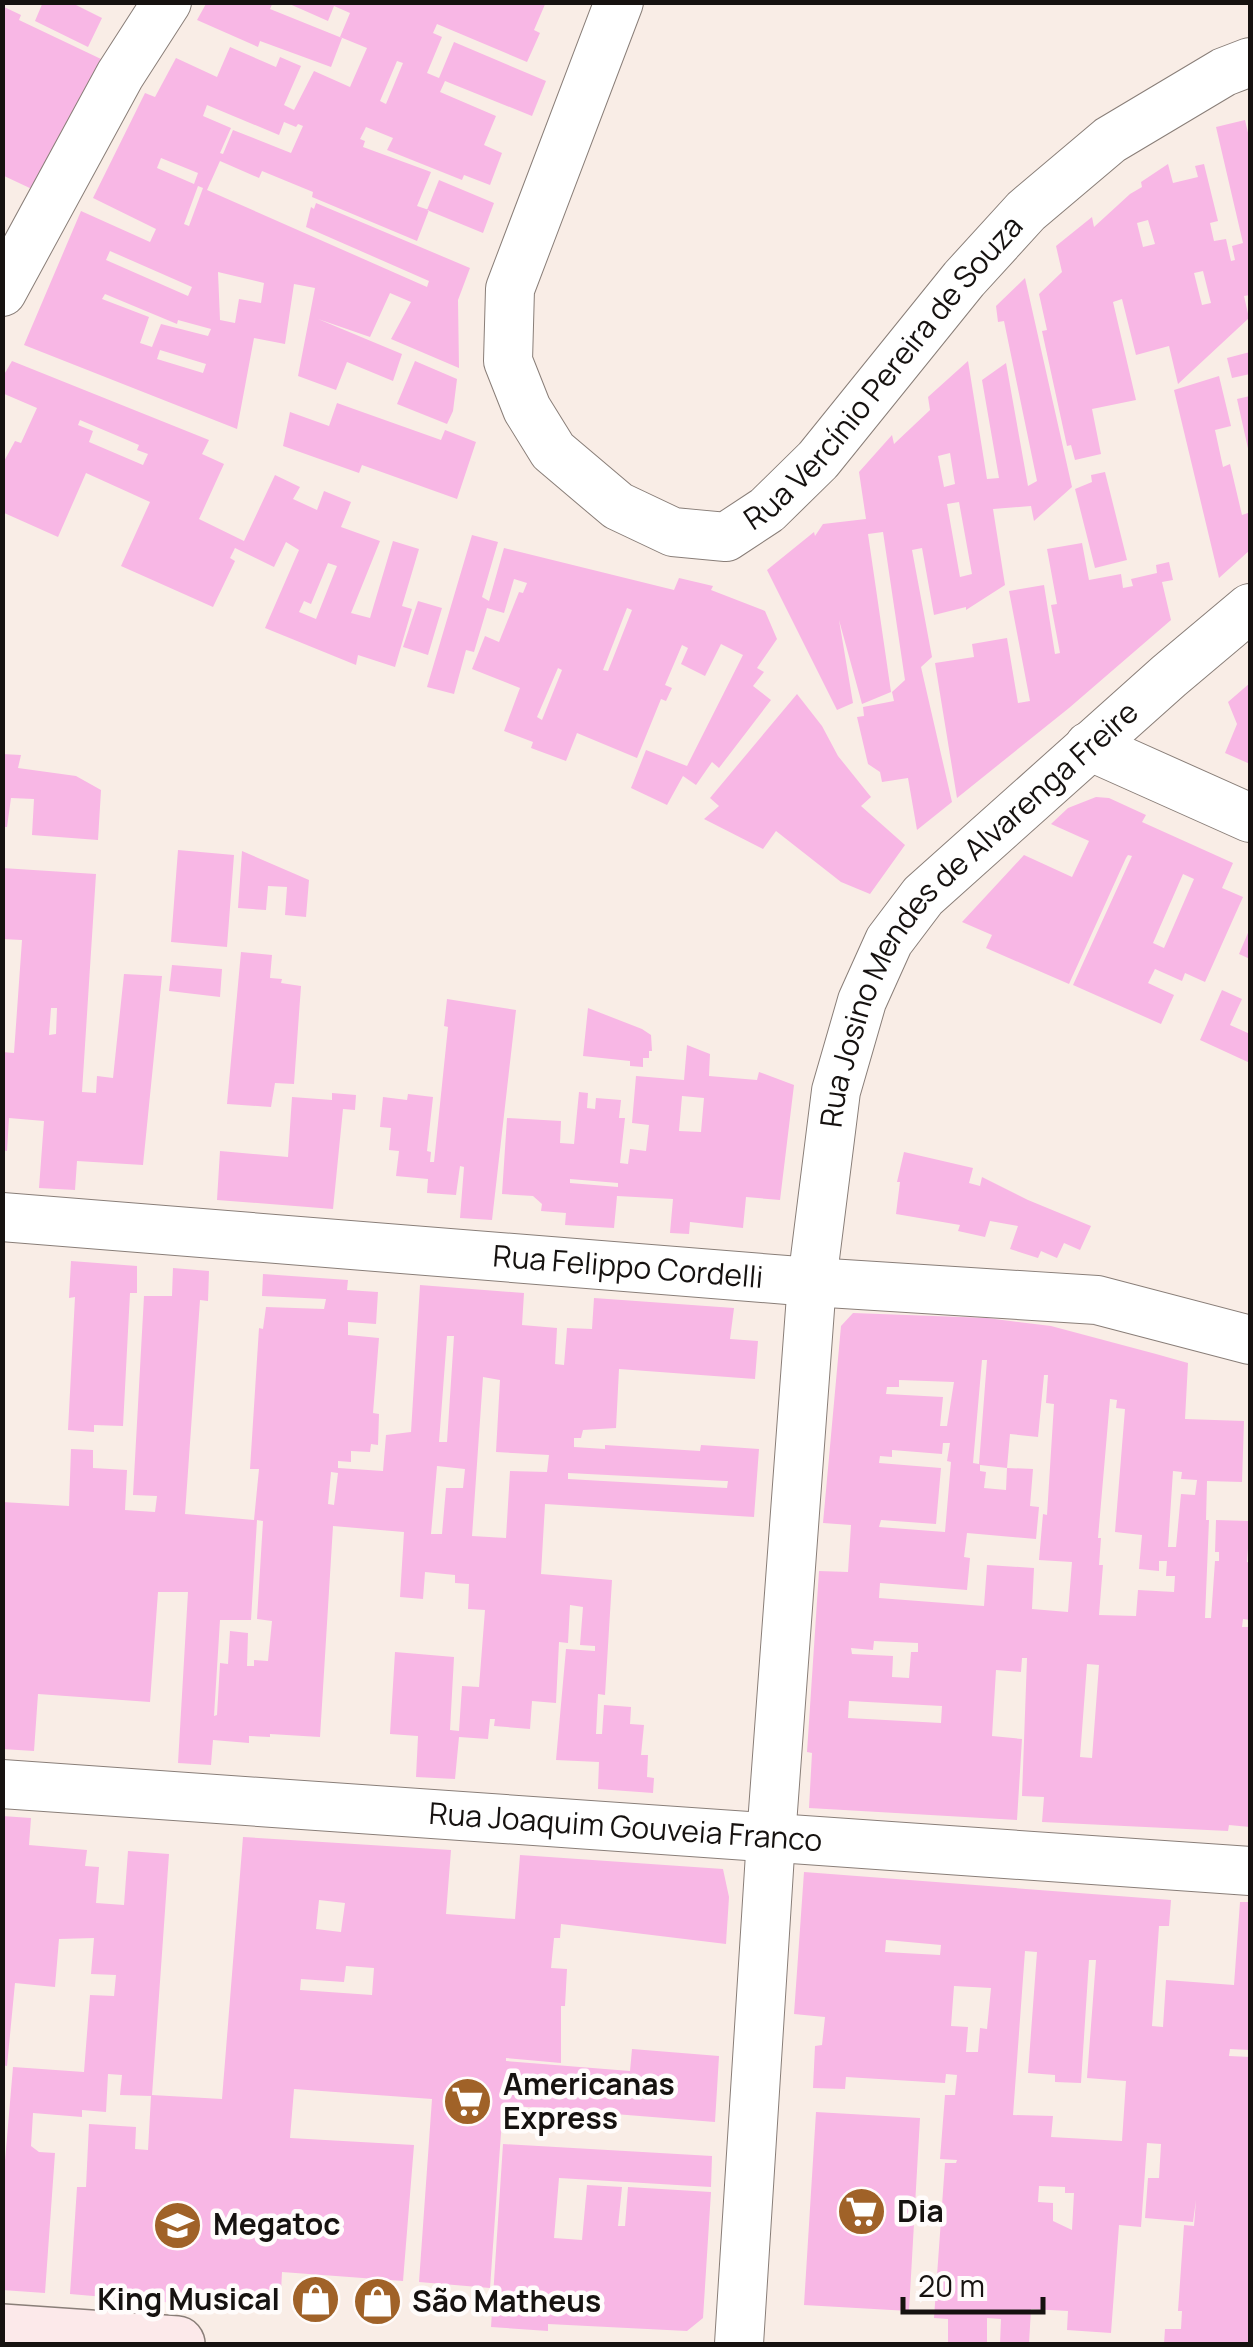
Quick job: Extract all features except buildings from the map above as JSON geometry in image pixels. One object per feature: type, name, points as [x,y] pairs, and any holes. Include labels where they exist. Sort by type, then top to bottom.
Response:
[{"type":"main road","points":[[2,2332],[177,2344]]},
{"type":"street","points":[[2,292],[110,91],[167,2]]},
{"type":"street","name":"Rua Vercínio Pereira de Souza","points":[[620,2],[510,289],[508,361],[527,408],[553,451],[618,506],[673,532],[726,536],[767,510],[818,460],[964,278],[1026,211],[1110,140],[1224,72],[1250,62]]},
{"type":"street","name":"Rua Josino Mendes de Alvarenga Freire","points":[[738,2344],[812,1282],[836,1091],[862,1001],[889,941],[923,896],[1250,608]]},
{"type":"street","points":[[1090,746],[1250,818]]},
{"type":"street","name":"Rua Felippo Cordelli","points":[[2,1217],[812,1282],[1097,1300],[1250,1340]]},
{"type":"street","name":"Rua Joaquim Gouveia Franco","points":[[2,1784],[1250,1871]]},
{"type":"place","name":"Americanas Express","points":[[468,2102]]},
{"type":"place","name":"Dia","points":[[862,2212]]},
{"type":"place","name":"Megatoc","points":[[178,2225]]},
{"type":"place","name":"King Musical","points":[[315,2300]]},
{"type":"place","name":"São Matheus","points":[[377,2302]]}]
